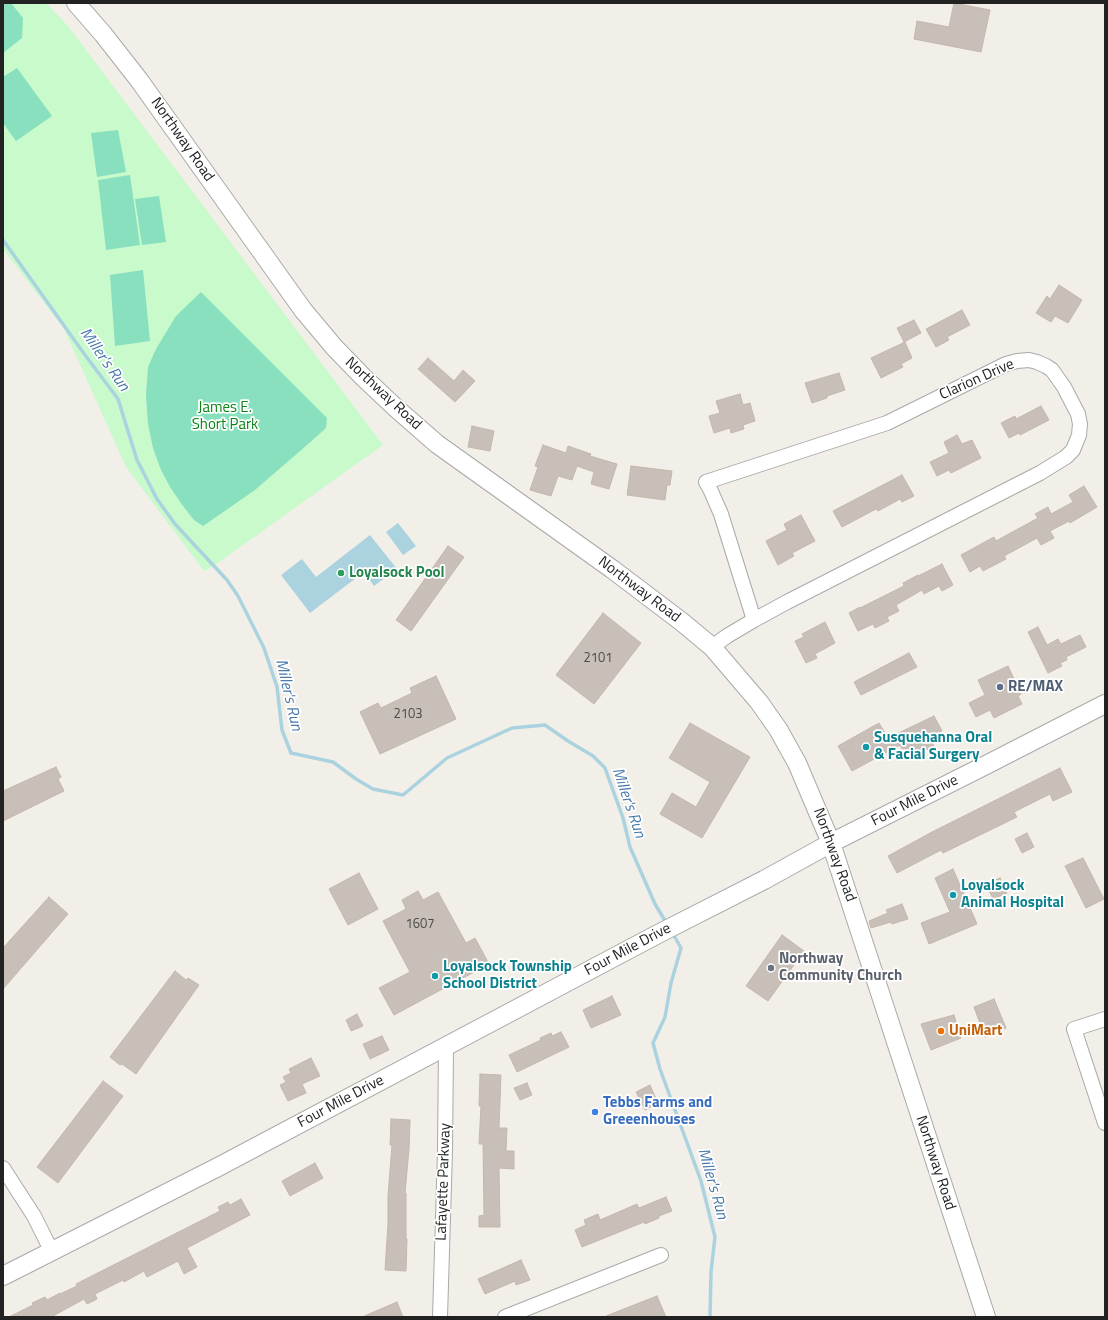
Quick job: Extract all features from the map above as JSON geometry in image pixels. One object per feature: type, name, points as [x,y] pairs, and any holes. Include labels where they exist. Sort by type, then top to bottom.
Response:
[{"type":"street","name":"Northway Road","points":[[76,3],[103,34],[139,80],[303,310],[334,347],[364,378],[437,444],[618,574],[682,622],[712,648],[759,702],[778,729],[797,763],[813,797],[831,843],[986,1317]]},
{"type":"street","name":"Clarion Drive","points":[[712,648],[727,636],[754,620],[1040,473],[1066,457],[1073,450],[1078,440],[1080,420],[1064,387],[1052,370],[1046,366],[1028,360],[1006,364],[887,423],[706,482],[720,514],[754,620]]},
{"type":"street","name":"Four Mile Drive","points":[[3,1276],[211,1170],[658,934],[764,880],[831,843],[986,766],[1105,704]]},
{"type":"street","points":[[1105,1019],[1074,1029],[1105,1124]]},
{"type":"street","name":"Lafayette Parkway","points":[[440,1317],[445,1151],[446,1047]]},
{"type":"street","points":[[3,1168],[34,1216],[52,1252]]},
{"type":"street","points":[[505,1317],[661,1255]]},
{"type":"green space","name":"James E. Short Park","points":[[3,3],[46,3],[68,26],[383,445],[215,565],[204,571],[126,467],[64,329],[3,249]]},
{"type":"green space","points":[[3,3],[11,3],[23,18],[22,38],[3,53]]},
{"type":"green space","points":[[17,68],[52,116],[16,141],[3,123],[3,77]]},
{"type":"green space","points":[[118,130],[126,172],[97,177],[91,133]]},
{"type":"green space","points":[[130,175],[140,245],[106,250],[98,180]]},
{"type":"green space","points":[[159,196],[166,242],[142,245],[135,199]]},
{"type":"green space","points":[[143,270],[150,341],[115,346],[110,275]]},
{"type":"green space","points":[[201,292],[327,418],[326,428],[307,445],[255,490],[203,526],[194,520],[183,506],[161,470],[153,448],[148,424],[146,395],[148,367],[156,349],[176,316]]},
{"type":"water","points":[[398,523],[416,546],[403,555],[386,532]]},
{"type":"water","name":"Loyalsock Pool","points":[[370,535],[397,569],[374,586],[364,572],[310,613],[281,575],[302,559],[316,577]]},
{"type":"building","points":[[954,3],[990,10],[981,52],[914,39],[917,21],[949,27]]},
{"type":"building","points":[[1059,285],[1082,300],[1068,323],[1055,316],[1051,322],[1036,313],[1047,296],[1050,299]]},
{"type":"building","points":[[962,310],[970,325],[947,337],[949,340],[936,347],[926,329]]},
{"type":"building","points":[[914,320],[921,333],[904,342],[897,328]]},
{"type":"building","points":[[905,342],[912,358],[901,364],[903,367],[881,378],[871,358]]},
{"type":"building","points":[[428,358],[454,381],[463,370],[475,381],[455,402],[418,369]]},
{"type":"building","points":[[839,373],[845,390],[812,403],[805,383]]},
{"type":"building","points":[[740,394],[743,405],[750,403],[755,421],[743,425],[744,429],[731,433],[730,428],[714,433],[709,416],[720,413],[716,401]]},
{"type":"building","points":[[1041,406],[1049,420],[1020,435],[1019,433],[1009,438],[1001,423],[1015,416],[1016,419]]},
{"type":"building","points":[[472,426],[494,431],[490,451],[468,447]]},
{"type":"building","points":[[957,435],[962,444],[972,440],[981,458],[951,473],[949,470],[937,476],[930,462],[949,453],[944,442]]},
{"type":"building","points":[[543,445],[566,453],[568,446],[591,454],[590,456],[617,464],[609,489],[591,484],[594,472],[577,466],[572,480],[558,476],[551,496],[530,490],[538,467],[535,466]]},
{"type":"building","points":[[631,466],[672,471],[670,485],[667,485],[665,500],[627,495]]},
{"type":"building","points":[[902,475],[914,496],[902,502],[900,499],[878,511],[876,509],[842,527],[833,511]]},
{"type":"building","points":[[1084,486],[1097,507],[1070,523],[1069,521],[1050,531],[1054,538],[1041,545],[1037,538],[1004,556],[1006,559],[983,571],[980,566],[970,572],[961,555],[994,537],[996,541],[1038,518],[1035,514],[1048,507],[1051,514],[1073,502],[1069,495]]},
{"type":"building","points":[[801,515],[815,541],[792,553],[794,556],[778,565],[766,541],[787,530],[784,524]]},
{"type":"building","points":[[448,546],[464,557],[411,631],[396,620]]},
{"type":"building","points":[[942,564],[953,585],[942,591],[939,586],[924,594],[922,590],[896,605],[899,611],[887,617],[889,621],[875,628],[873,624],[858,631],[849,613],[904,586],[903,583]]},
{"type":"building","points":[[603,613],[641,643],[594,704],[556,675]]},
{"type":"building","points":[[825,622],[835,643],[815,654],[817,658],[806,663],[795,641],[804,637],[802,634]]},
{"type":"building","points":[[1038,627],[1047,645],[1058,639],[1061,644],[1080,635],[1086,647],[1066,657],[1067,660],[1060,663],[1062,666],[1048,673],[1028,632]]},
{"type":"building","points":[[909,653],[917,667],[861,695],[854,682]]},
{"type":"building","name":"RE/MAX","points":[[1008,666],[1021,694],[1018,696],[1022,704],[994,718],[990,710],[976,717],[969,703],[985,695],[978,680]]},
{"type":"building","points":[[436,676],[456,719],[380,754],[360,712],[378,703],[381,708],[412,693],[410,688]]},
{"type":"building","points":[[934,716],[942,731],[929,737],[934,746],[910,758],[905,748],[902,749],[900,745],[852,771],[838,746],[879,723],[888,738]]},
{"type":"building","points":[[690,723],[750,757],[702,838],[660,814],[672,793],[696,807],[710,782],[669,758]]},
{"type":"building","points":[[56,767],[61,777],[58,779],[64,791],[3,821],[3,791]]},
{"type":"building","points":[[1060,768],[1072,792],[1053,801],[1050,794],[1014,812],[1017,817],[943,853],[941,850],[897,873],[888,856],[932,832]]},
{"type":"building","points":[[1027,833],[1034,847],[1022,853],[1015,839]]},
{"type":"building","points":[[1083,858],[1104,899],[1086,908],[1065,866]]},
{"type":"building","name":"Loyalsock Animal Hospital","points":[[953,869],[977,924],[929,944],[921,923],[950,912],[935,878]]},
{"type":"building","points":[[359,873],[378,909],[348,925],[329,889]]},
{"type":"building","points":[[1000,878],[1007,893],[993,899],[986,884]]},
{"type":"building","points":[[418,891],[423,900],[438,892],[466,943],[475,938],[489,964],[394,1015],[379,988],[410,972],[383,921],[406,909],[402,900]]},
{"type":"building","points":[[49,897],[68,914],[3,989],[3,948]]},
{"type":"building","points":[[902,904],[908,919],[871,928],[869,921],[888,913],[886,910]]},
{"type":"building","name":"Northway Community Church","points":[[782,935],[804,951],[768,1001],[746,986]]},
{"type":"building","points":[[175,971],[186,980],[188,978],[199,985],[136,1074],[122,1064],[120,1065],[110,1057]]},
{"type":"building","points":[[612,996],[621,1015],[591,1028],[583,1010]]},
{"type":"building","points":[[994,999],[1006,1028],[985,1037],[974,1007]]},
{"type":"building","points":[[357,1014],[363,1026],[351,1031],[346,1020]]},
{"type":"building","name":"UniMart","points":[[954,1015],[961,1038],[931,1050],[921,1024]]},
{"type":"building","points":[[561,1032],[569,1047],[517,1072],[509,1055],[541,1040],[540,1038],[551,1033],[552,1036]]},
{"type":"building","points":[[382,1036],[389,1050],[370,1059],[363,1044]]},
{"type":"building","points":[[311,1058],[320,1076],[302,1084],[306,1093],[288,1101],[280,1085],[286,1082],[283,1077],[291,1073],[289,1069]]},
{"type":"building","points":[[480,1074],[501,1075],[499,1128],[507,1128],[506,1151],[514,1151],[514,1169],[499,1168],[500,1227],[479,1227],[479,1216],[484,1215],[483,1144],[479,1144],[481,1106],[479,1106]]},
{"type":"building","points":[[103,1081],[123,1096],[58,1183],[37,1167]]},
{"type":"building","points":[[527,1083],[532,1095],[520,1100],[514,1088]]},
{"type":"building","points":[[650,1085],[658,1103],[645,1110],[636,1092]]},
{"type":"building","points":[[391,1119],[410,1120],[405,1193],[407,1239],[406,1271],[385,1270],[392,1145],[390,1145]]},
{"type":"building","points":[[315,1163],[323,1178],[290,1196],[282,1181]]},
{"type":"building","points":[[666,1197],[672,1211],[645,1224],[644,1222],[582,1247],[575,1230],[586,1225],[584,1220],[598,1214],[600,1220],[637,1204],[639,1208]]},
{"type":"building","points":[[241,1199],[250,1215],[187,1248],[197,1267],[184,1274],[178,1261],[147,1277],[144,1271],[124,1282],[123,1280],[95,1294],[97,1299],[87,1304],[84,1299],[51,1317],[9,1317],[45,1297],[47,1300],[77,1286],[76,1284],[220,1211],[218,1207],[228,1202],[230,1205]]},
{"type":"building","points":[[521,1260],[530,1280],[516,1285],[515,1281],[485,1294],[478,1279]]},
{"type":"building","points":[[657,1296],[666,1317],[606,1317],[606,1316]]},
{"type":"building","points":[[397,1302],[403,1317],[362,1317]]},
{"type":"waterway","name":"Miller's Run","points":[[3,240],[118,399],[137,460],[157,499],[175,524],[227,580],[238,596],[264,648],[277,687],[282,730],[291,753],[333,762],[356,779],[373,789],[403,795],[447,758],[512,728],[545,725],[593,756],[605,768],[623,818],[630,847],[655,904],[667,924]]},
{"type":"waterway","name":"Miller's Run","points":[[672,932],[681,948],[671,983],[665,1017],[653,1043],[660,1069],[701,1181],[715,1237],[711,1272],[710,1317]]},
{"type":"place","name":"Loyalsock Pool","points":[[341,573]]},
{"type":"place","name":"RE/MAX","points":[[1000,687]]},
{"type":"place","name":"Susquehanna Oral & Facial Surgery","points":[[866,747]]},
{"type":"place","name":"Loyalsock Animal Hospital","points":[[953,895]]},
{"type":"place","name":"Northway Community Church","points":[[771,968]]},
{"type":"place","name":"Loyalsock Township School District","points":[[435,976]]},
{"type":"place","name":"UniMart","points":[[941,1031]]},
{"type":"place","name":"Tebbs Farms and Greeenhouses","points":[[595,1112]]}]
